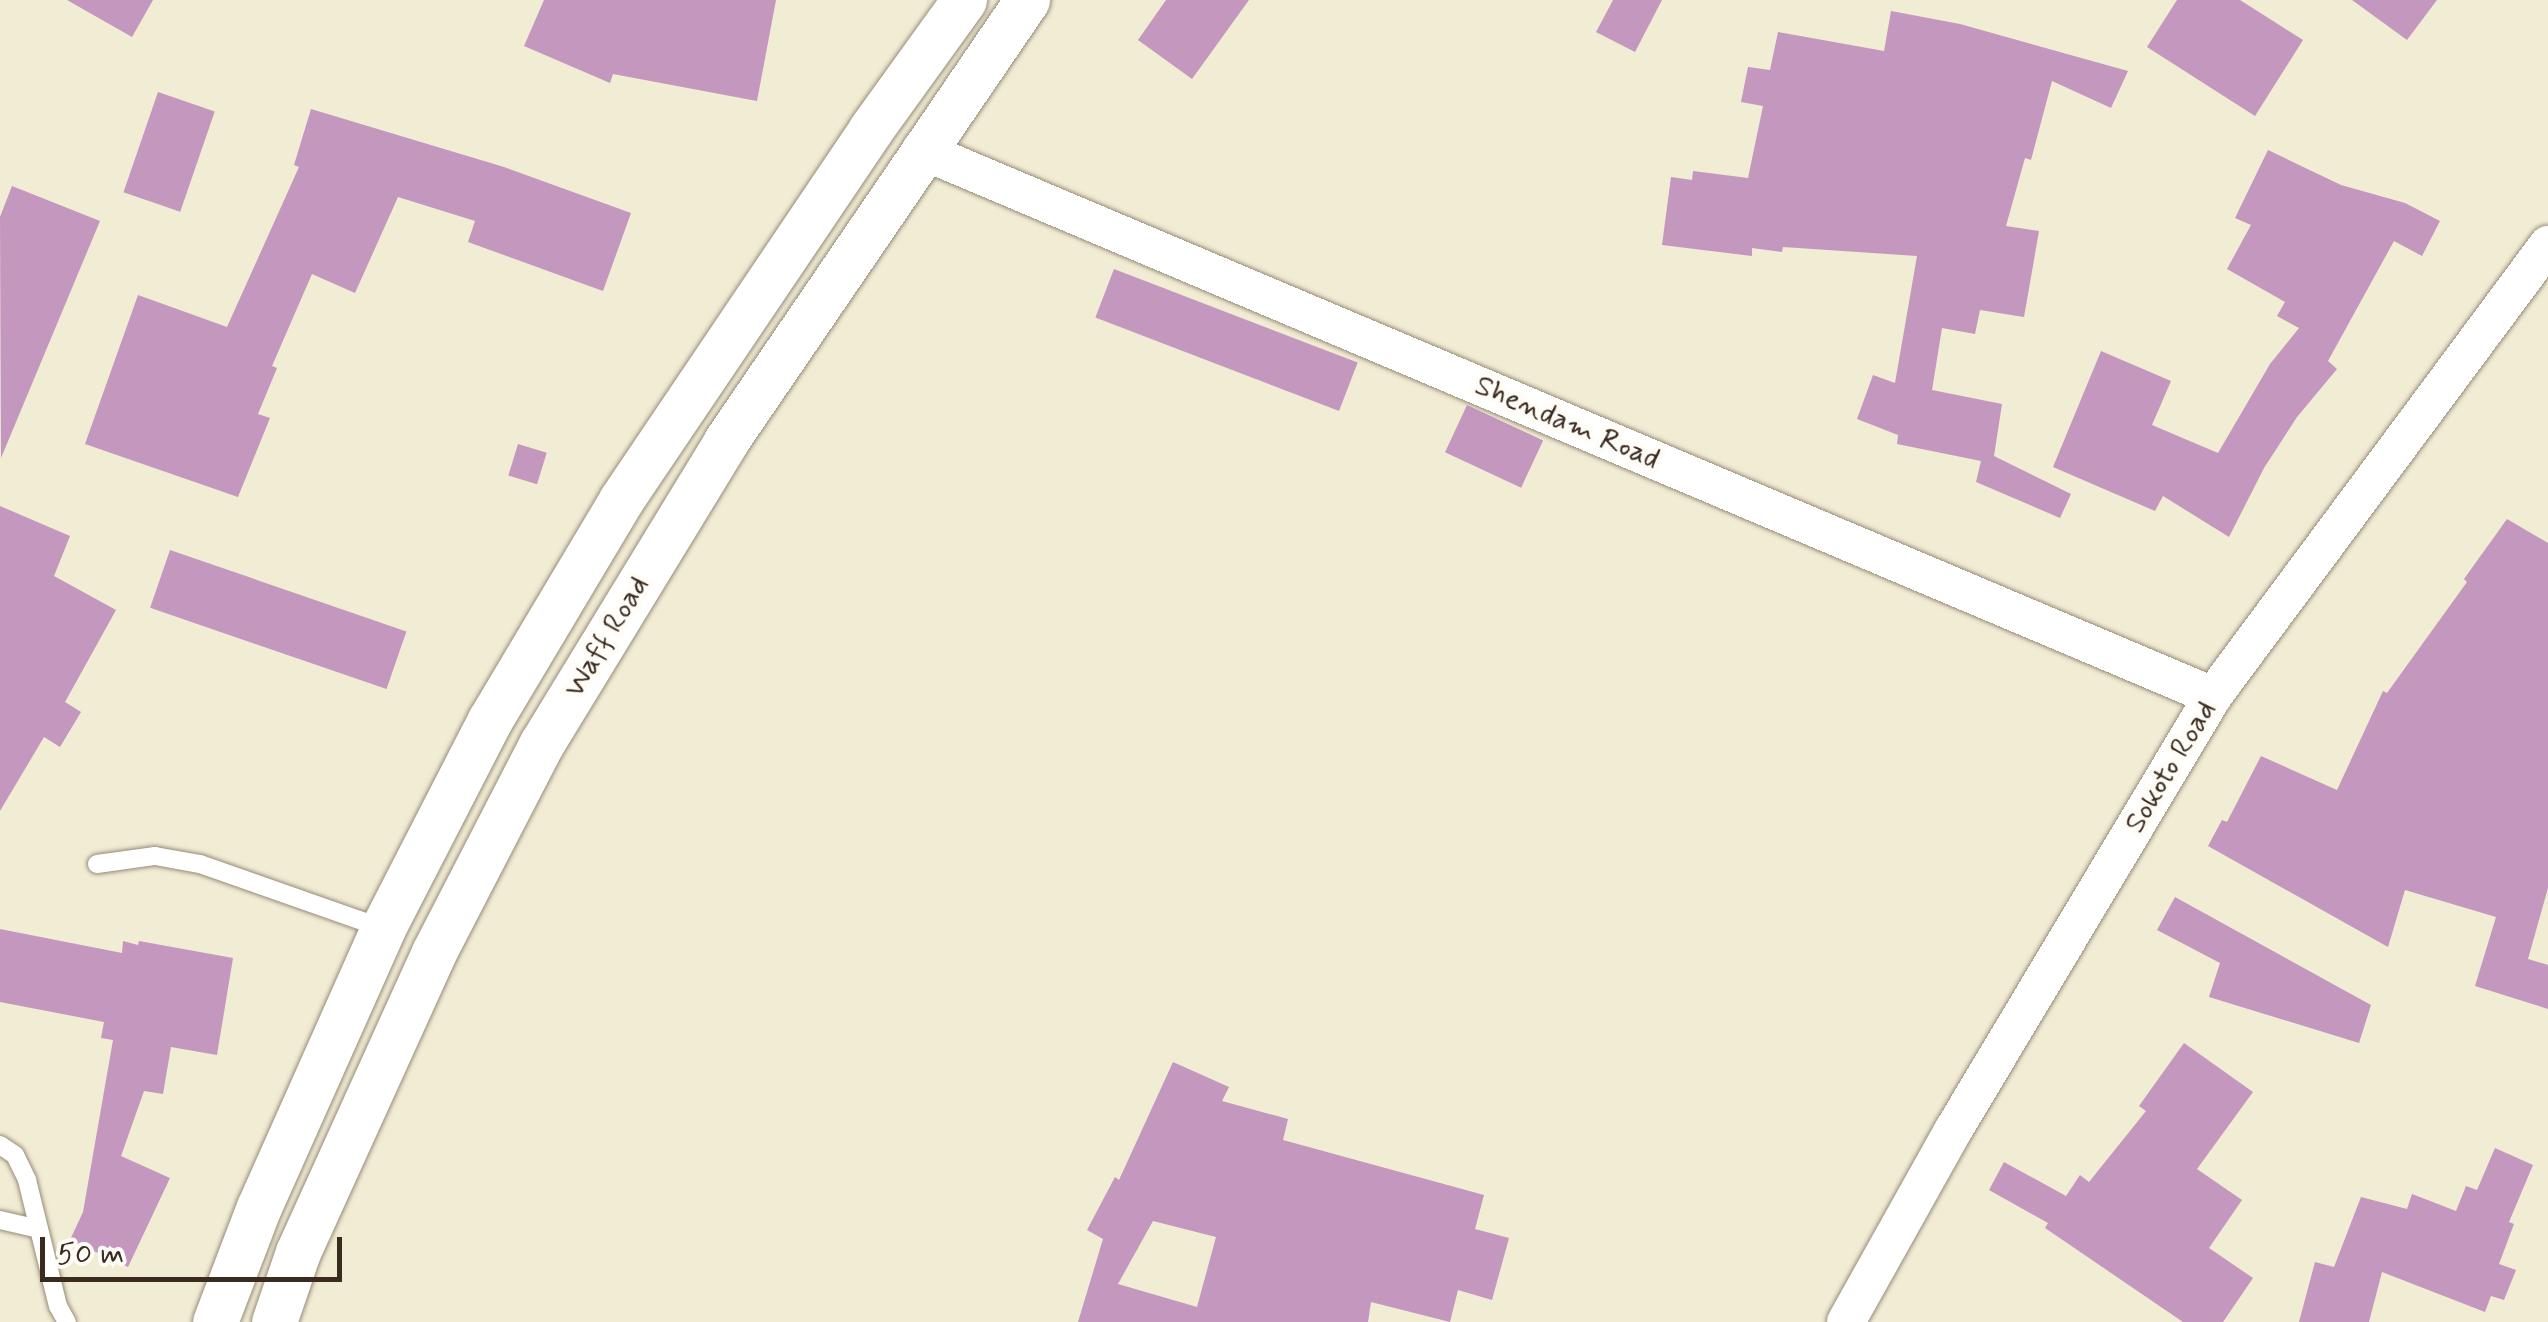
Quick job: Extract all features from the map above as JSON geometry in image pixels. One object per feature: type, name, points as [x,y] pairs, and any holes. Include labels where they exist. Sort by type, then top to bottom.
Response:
[{"type":"street","name":"Waff Road","points":[[216,1322],[259,1208],[383,928],[490,720],[621,500],[871,128],[964,0]]},
{"type":"street","name":"Waff Road","points":[[274,1322],[298,1252],[434,952],[542,743],[674,526],[920,150],[1027,0]]},
{"type":"street","name":"Shendam Road","points":[[920,150],[2213,696]]},
{"type":"street","name":"Sokoto Road","points":[[1846,1322],[1944,1144],[2213,696],[2545,255]]},
{"type":"street","points":[[621,500],[674,526]]},
{"type":"lane","points":[[98,864],[155,856],[200,864],[383,928]]},
{"type":"lane","points":[[0,1145],[15,1155],[26,1180],[58,1306],[68,1322]]},
{"type":"lane","points":[[0,1220],[39,1229]]},
{"type":"building","points":[[67,0],[153,0],[132,37]]},
{"type":"building","points":[[544,0],[776,0],[757,101],[613,74],[610,83],[524,46]]},
{"type":"building","points":[[1166,0],[1249,0],[1192,79],[1138,40]]},
{"type":"building","points":[[1613,0],[1662,0],[1635,52],[1596,32]]},
{"type":"building","points":[[2177,0],[2240,0],[2303,40],[2255,116],[2147,47]]},
{"type":"building","points":[[2352,0],[2437,0],[2407,40]]},
{"type":"building","points":[[1891,11],[1960,24],[2128,71],[2111,108],[2052,81],[2031,160],[2025,158],[2006,226],[2039,231],[2024,317],[1980,310],[1975,334],[1942,328],[1932,390],[2002,404],[1994,456],[2071,494],[2060,518],[1976,482],[1981,461],[1897,444],[1898,435],[1857,419],[1873,375],[1895,383],[1917,256],[1783,247],[1782,252],[1752,248],[1752,256],[1662,245],[1671,177],[1692,180],[1693,171],[1748,178],[1763,106],[1741,102],[1748,67],[1770,70],[1778,32],[1884,51]]},
{"type":"building","points":[[158,92],[215,112],[180,212],[123,192]]},
{"type":"building","points":[[311,109],[504,167],[631,213],[603,291],[468,242],[475,221],[398,197],[355,293],[312,274],[272,366],[277,368],[258,414],[270,418],[238,497],[85,444],[138,295],[227,327],[299,167],[294,165]]},
{"type":"building","points":[[2268,150],[2341,185],[2405,203],[2440,221],[2422,256],[2394,241],[2328,361],[2337,369],[2297,417],[2264,468],[2229,537],[2163,496],[2155,511],[2053,467],[2101,351],[2171,381],[2152,425],[2218,453],[2270,364],[2299,328],[2277,316],[2285,302],[2227,269],[2251,225],[2235,218]]},
{"type":"building","points":[[12,186],[100,221],[1,458],[0,217]]},
{"type":"building","points":[[1114,269],[1358,363],[1339,411],[1095,318]]},
{"type":"building","points":[[1467,405],[1543,440],[1521,488],[1445,452]]},
{"type":"building","points":[[518,444],[547,453],[537,484],[508,476]]},
{"type":"building","points":[[0,506],[70,536],[54,576],[116,610],[65,702],[81,712],[60,747],[44,737],[0,811]]},
{"type":"building","points":[[2507,519],[2548,543],[2548,888],[2528,959],[2548,965],[2548,1009],[2475,986],[2496,917],[2405,890],[2388,947],[2208,846],[2222,820],[2227,822],[2261,756],[2337,790],[2383,691],[2387,693]]},
{"type":"building","points":[[170,550],[406,631],[387,689],[150,608]]},
{"type":"building","points":[[2175,897],[2371,1005],[2359,1043],[2209,997],[2220,963],[2157,930]]},
{"type":"building","points":[[0,929],[122,953],[123,941],[138,945],[139,941],[233,958],[217,1055],[171,1047],[163,1094],[144,1091],[121,1156],[170,1178],[128,1267],[70,1240],[83,1212],[113,1040],[101,1038],[104,1022],[0,1002]]},
{"type":"building","points":[[2184,1043],[2253,1092],[2197,1169],[2242,1200],[2209,1248],[2253,1278],[2223,1322],[2183,1322],[2045,1228],[2048,1223],[1989,1190],[2004,1162],[2066,1196],[2080,1175],[2089,1182],[2146,1111],[2139,1106]]},
{"type":"building","points":[[1173,1062],[1229,1087],[1222,1101],[1288,1119],[1283,1140],[1484,1195],[1475,1229],[1509,1238],[1492,1300],[1458,1290],[1450,1322],[1371,1302],[1368,1322],[1078,1322],[1103,1239],[1087,1230],[1115,1177],[1119,1180]],"holes":[[[1153,1221],[1216,1237],[1197,1307],[1118,1284]]]},
{"type":"building","points":[[2495,1148],[2533,1165],[2509,1222],[2514,1224],[2499,1264],[2516,1270],[2504,1300],[2491,1296],[2485,1312],[2382,1272],[2369,1322],[2299,1322],[2315,1262],[2334,1267],[2361,1197],[2407,1209],[2412,1194],[2456,1211],[2466,1186],[2477,1190]]}]
